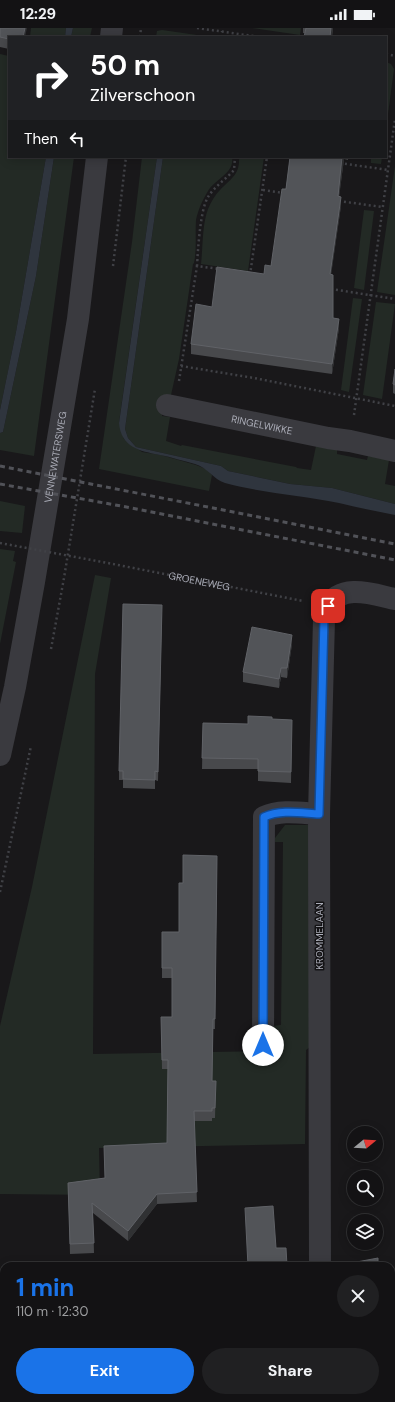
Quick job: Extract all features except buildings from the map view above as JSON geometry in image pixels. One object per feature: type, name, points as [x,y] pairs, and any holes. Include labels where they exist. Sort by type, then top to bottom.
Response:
[{"type":"street","name":"VENNEWATERSWEG","points":[[0,755],[34,582],[78,319],[97,158]]},
{"type":"street","name":"RINGELWIKKE","points":[[170,406],[395,451]]},
{"type":"street","points":[[328,606],[344,594],[357,592],[395,600]]},
{"type":"street","name":"KROMMELAAN","points":[[320,1262],[319,814],[324,619],[328,606]]},
{"type":"street","points":[[263,1045],[264,817],[272,813],[284,812],[319,814]]},
{"type":"path","points":[[197,28],[254,36]]},
{"type":"path","points":[[222,31],[222,36]]},
{"type":"path","points":[[350,441],[395,119]]},
{"type":"path","points":[[170,406],[181,366],[197,266],[198,243],[202,216],[207,198],[234,170],[235,158]]},
{"type":"path","points":[[250,275],[267,158]]},
{"type":"path","points":[[336,163],[388,170]]},
{"type":"path","points":[[263,190],[285,194]]},
{"type":"path","points":[[337,201],[382,206]]},
{"type":"path","points":[[197,266],[220,270]]},
{"type":"path","points":[[243,274],[250,275],[256,279]]},
{"type":"path","points":[[325,288],[395,298]]},
{"type":"path","points":[[181,366],[395,406]]},
{"type":"path","name":"GROENEWEG","points":[[0,542],[328,606]]},
{"type":"path","points":[[0,892],[3,879]]},
{"type":"shaded area","points":[[31,28],[66,28],[65,36],[30,36]]},
{"type":"shaded area","points":[[66,28],[73,28],[71,36],[65,36]]},
{"type":"shaded area","points":[[73,28],[92,28],[90,36],[71,36]]},
{"type":"shaded area","points":[[252,28],[301,28],[300,35]]},
{"type":"shaded area","points":[[162,30],[204,36],[156,36],[157,31]]},
{"type":"shaded area","points":[[0,54],[8,56],[8,158],[46,158],[16,332],[0,410]]},
{"type":"shaded area","points":[[387,62],[391,64],[394,69],[387,122]]},
{"type":"shaded area","points":[[46,158],[54,158],[36,276],[3,432],[0,433],[0,410],[16,332]]},
{"type":"shaded area","points":[[54,158],[74,158],[34,456],[0,450],[0,433],[3,432],[36,276]]},
{"type":"shaded area","points":[[142,158],[157,158],[119,422],[124,439],[142,452],[161,455],[206,469],[212,475],[209,491],[99,469],[132,242]]},
{"type":"shaded area","points":[[157,158],[163,158],[125,429],[128,438],[136,447],[221,466],[228,471],[290,484],[332,488],[395,504],[395,515],[325,500],[253,489],[225,483],[195,464],[145,452],[132,446],[123,438],[119,423]]},
{"type":"shaded area","points":[[163,158],[232,158],[232,163],[228,172],[208,191],[196,220],[195,258],[179,359],[171,395],[166,394],[162,416],[170,417],[166,441],[181,446],[311,470],[316,446],[337,450],[337,454],[367,460],[368,456],[389,460],[385,484],[395,486],[395,504],[332,488],[290,484],[228,471],[221,466],[136,447],[128,438],[125,429]]},
{"type":"shaded area","points":[[239,158],[264,158],[248,271],[201,264],[204,229],[208,209],[216,194],[234,176],[239,163]]},
{"type":"shaded area","points":[[371,158],[382,158],[381,164],[371,163]]},
{"type":"shaded area","points":[[395,166],[395,295],[377,292]]},
{"type":"shaded area","points":[[364,210],[374,211],[364,290],[354,288]]},
{"type":"shaded area","points":[[353,298],[362,299],[349,392],[341,390]]},
{"type":"shaded area","points":[[376,302],[395,304],[382,399],[363,395]]},
{"type":"shaded area","points":[[0,501],[25,506],[22,533],[0,531]]},
{"type":"shaded area","points":[[0,549],[15,551],[13,561],[16,562],[0,644]]},
{"type":"shaded area","points":[[95,575],[111,578],[95,674],[93,1054],[272,1051],[272,1026],[281,1025],[283,842],[275,842],[275,838],[285,825],[308,825],[312,829],[310,1047],[306,1050],[305,1144],[99,1148],[100,1195],[0,1194],[0,1026],[32,887]]},
{"type":"railway","points":[[0,466],[395,544]]},
{"type":"railway","points":[[0,484],[121,506],[395,560]]},
{"type":"route","points":[[263,1045],[264,817],[272,813],[284,812],[319,814],[324,619],[328,606]]}]
